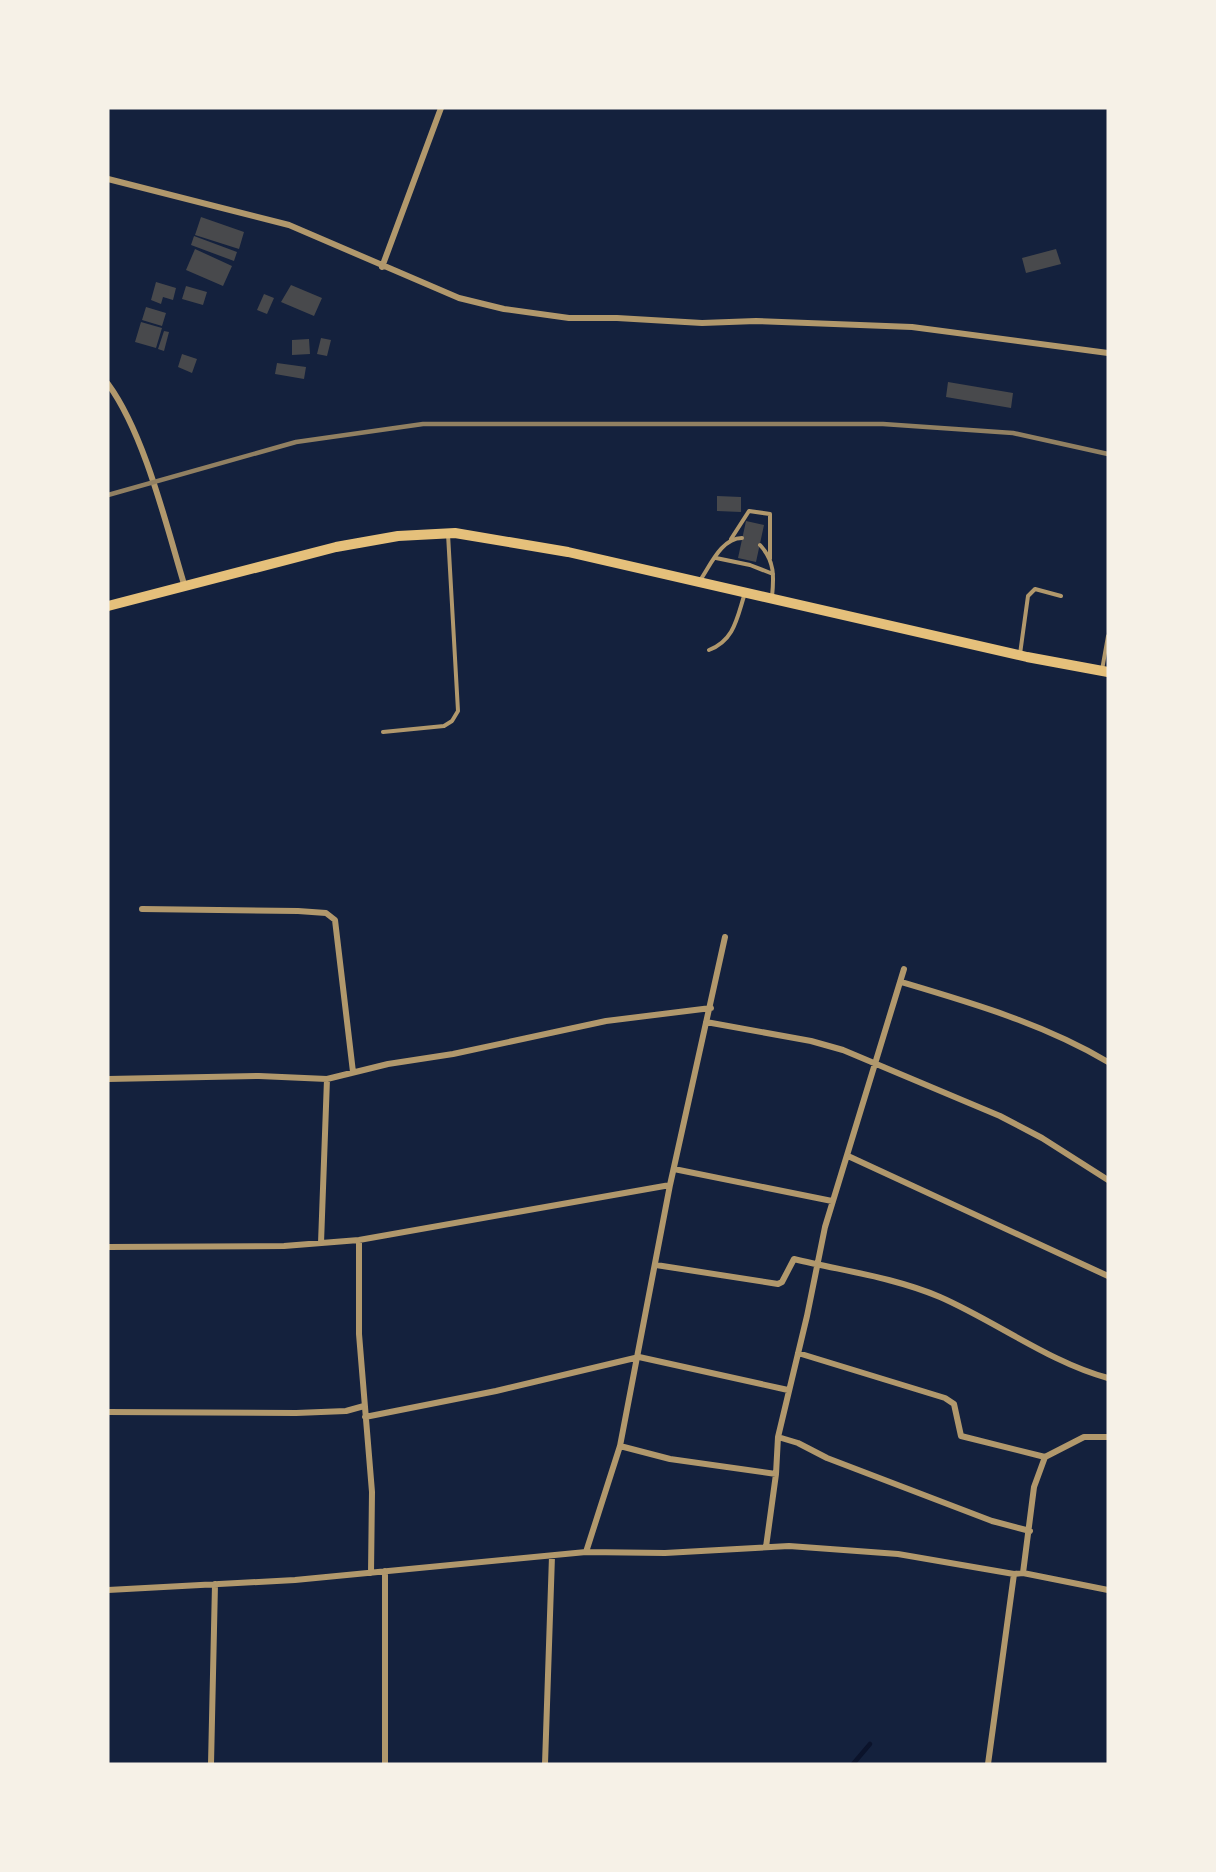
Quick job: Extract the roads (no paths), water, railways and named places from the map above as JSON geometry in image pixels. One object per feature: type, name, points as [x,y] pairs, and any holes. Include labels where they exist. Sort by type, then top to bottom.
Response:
[{"type":"main road","points":[[108,606],[184,584],[336,547],[398,536],[448,533],[520,542],[772,597],[1020,656],[1105,671]]},
{"type":"street","points":[[382,267],[441,108]]},
{"type":"street","points":[[108,179],[289,225],[382,267],[459,298],[504,309],[569,318],[702,323],[787,321],[912,327],[1108,353]]},
{"type":"street","points":[[108,384],[123,410],[143,455],[184,584]]},
{"type":"street","points":[[142,909],[326,913],[335,920],[338,930],[353,1072]]},
{"type":"street","points":[[586,1552],[620,1446],[639,1357],[670,1185],[725,937]]},
{"type":"street","points":[[766,1547],[776,1474],[778,1437],[832,1201],[848,1156],[904,969]]},
{"type":"street","points":[[901,981],[984,1006],[1057,1035],[1108,1062]]},
{"type":"street","points":[[108,1079],[260,1076],[327,1079],[606,1021],[711,1008]]},
{"type":"street","points":[[706,1022],[811,1041],[843,1050],[1000,1116],[1042,1138],[1108,1180]]},
{"type":"street","points":[[321,1244],[327,1079]]},
{"type":"street","points":[[848,1156],[1108,1276]]},
{"type":"street","points":[[674,1169],[832,1201]]},
{"type":"street","points":[[108,1247],[284,1246],[360,1240],[670,1185]]},
{"type":"street","points":[[360,1240],[359,1335],[372,1492],[372,1573]]},
{"type":"street","points":[[656,1265],[778,1284],[782,1282],[794,1259],[848,1269],[938,1297],[1068,1363],[1108,1378]]},
{"type":"street","points":[[798,1353],[945,1398],[954,1404],[961,1436],[1045,1457],[1084,1437],[1108,1437]]},
{"type":"street","points":[[365,1417],[496,1391],[639,1357],[788,1390]]},
{"type":"street","points":[[108,1412],[296,1413],[346,1411],[364,1406]]},
{"type":"street","points":[[778,1437],[992,1521],[1030,1531]]},
{"type":"street","points":[[620,1446],[670,1459],[776,1474]]},
{"type":"street","points":[[1023,1573],[1035,1487],[1045,1457]]},
{"type":"street","points":[[108,1590],[372,1573],[586,1552],[665,1553],[766,1547],[858,1549],[1014,1574],[1023,1573],[1108,1590]]},
{"type":"street","points":[[545,1764],[552,1556]]},
{"type":"street","points":[[385,1571],[386,1764]]},
{"type":"street","points":[[988,1764],[1014,1574]]},
{"type":"street","points":[[211,1764],[215,1584]]},
{"type":"lane","points":[[699,582],[749,512],[770,514],[772,597]]},
{"type":"lane","points":[[383,732],[444,726],[452,721],[458,711],[448,533]]},
{"type":"lane","points":[[731,539],[742,538]]},
{"type":"lane","points":[[760,545],[770,559]]},
{"type":"lane","points":[[716,558],[750,564],[773,574]]},
{"type":"lane","points":[[1020,656],[1028,596],[1035,589],[1061,596]]},
{"type":"lane","points":[[709,650],[725,642],[731,636],[745,592]]},
{"type":"lane","points":[[1105,671],[1108,636]]},
{"type":"waterway","points":[[853,1764],[870,1744]]},
{"type":"railway","points":[[108,495],[296,442],[423,424],[883,424],[1013,433],[1108,454]]}]
